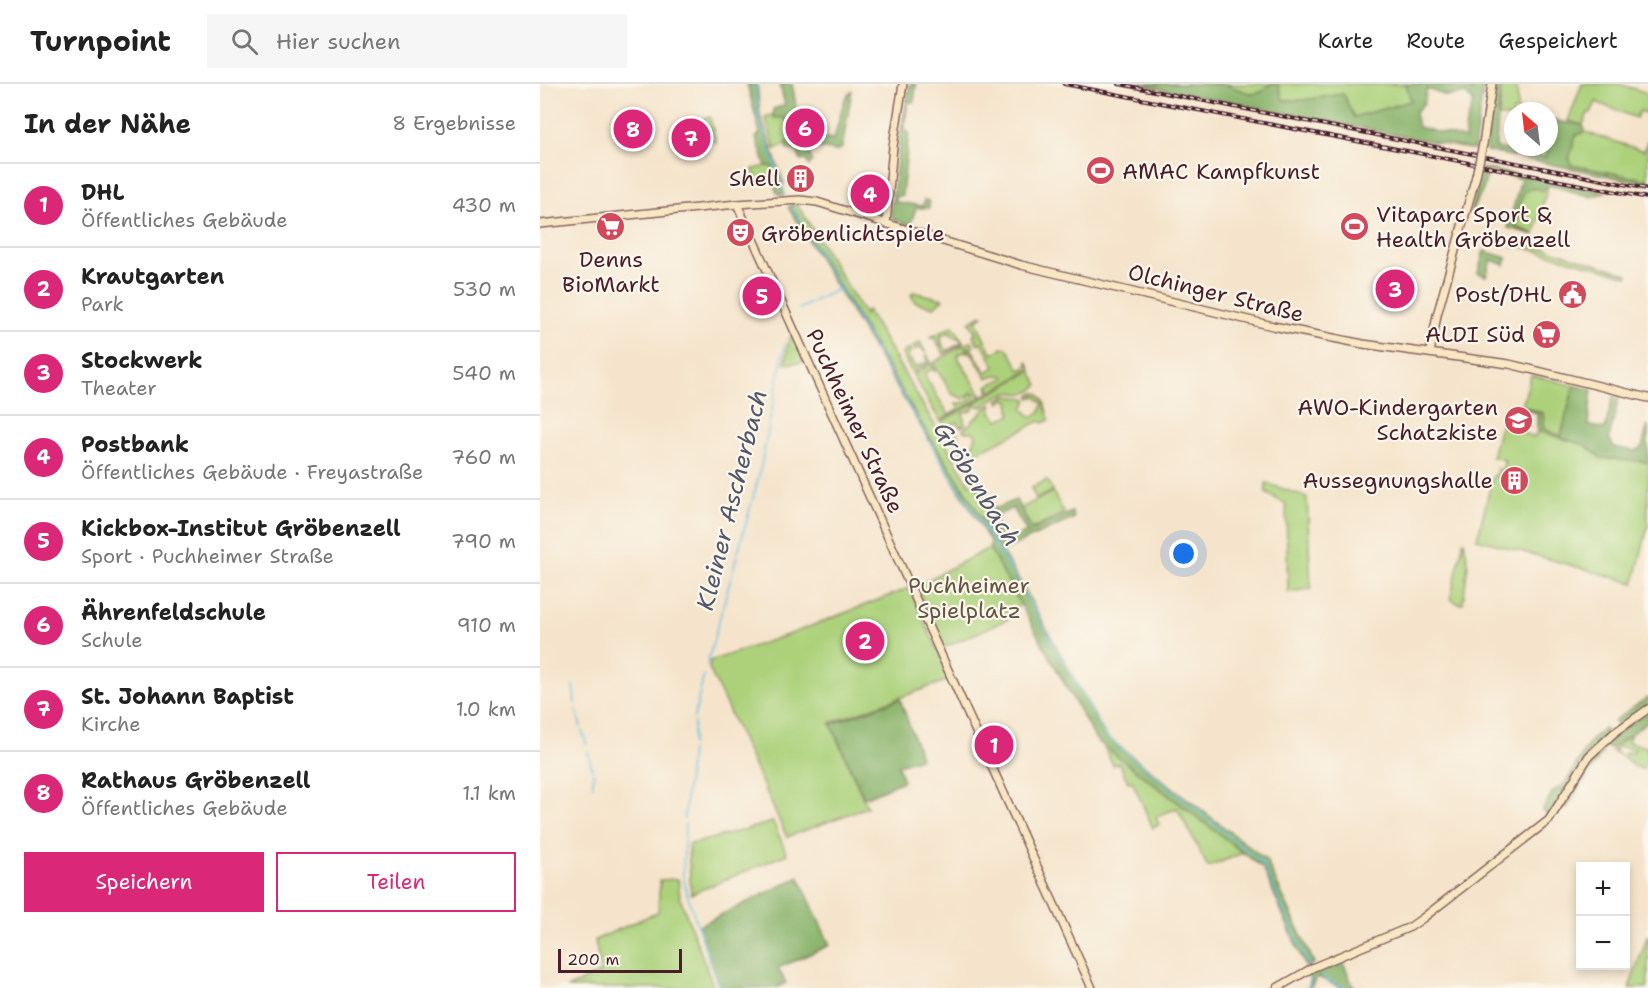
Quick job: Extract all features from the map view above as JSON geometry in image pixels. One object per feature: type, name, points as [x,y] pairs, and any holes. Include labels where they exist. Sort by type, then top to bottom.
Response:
[{"type":"street","points":[[886,224],[886,208],[903,84]]},
{"type":"street","points":[[1430,353],[1437,315],[1476,176],[1492,84]]},
{"type":"street","name":"Olchinger Straße","points":[[540,224],[737,204],[782,201],[826,204],[950,245],[1049,273],[1273,326],[1363,344],[1509,364],[1648,398]]},
{"type":"street","points":[[742,216],[752,203]]},
{"type":"street","name":"Puchheimer Straße","points":[[737,204],[1092,988]]},
{"type":"street","points":[[867,216],[881,214],[886,208]]},
{"type":"street","points":[[1277,988],[1311,969],[1410,927],[1510,852],[1549,820],[1594,751],[1614,733],[1648,709]]},
{"type":"green space","points":[[747,84],[757,84],[760,115],[784,184],[781,186],[784,195],[779,195],[776,191],[772,166],[766,166],[756,138],[760,133]]},
{"type":"green space","points":[[792,84],[803,139],[809,136],[813,122],[819,122],[825,127],[826,132],[821,137],[833,139],[845,99],[852,91],[842,148],[836,151],[807,146],[812,161],[809,166],[806,160],[801,161],[797,151],[787,149],[786,143],[795,135],[793,124],[783,118],[774,118],[773,109],[785,105],[780,86]]},
{"type":"green space","points":[[910,84],[916,84],[914,102],[908,102],[904,131],[909,132],[902,195],[896,197],[896,202],[923,206],[924,200],[929,201],[929,208],[916,208],[910,226],[893,219],[891,212],[900,135]]},
{"type":"green space","points":[[1136,84],[1406,84],[1411,101],[1354,118],[1343,94],[1304,100],[1283,100]]},
{"type":"green space","points":[[1136,84],[1224,84],[1252,94],[1261,92],[1270,84],[1278,84],[1283,100],[1304,100],[1343,94],[1354,117],[1411,101],[1406,84],[1440,84],[1472,91],[1478,84],[1484,84],[1474,150]],"holes":[[[1427,89],[1446,96],[1465,94],[1473,101],[1465,130],[1466,139],[1418,127],[1415,113],[1424,103]]]},
{"type":"green space","points":[[1496,84],[1500,84],[1496,148],[1504,150],[1504,155],[1486,151]]},
{"type":"green space","points":[[1502,84],[1517,84],[1518,102],[1504,102],[1504,117],[1499,117]]},
{"type":"green space","points":[[1582,84],[1619,84],[1648,93],[1648,114],[1640,111],[1636,118],[1596,102],[1583,125],[1568,121]]},
{"type":"green space","points":[[789,109],[799,141],[775,149],[765,117]]},
{"type":"green space","points":[[710,117],[716,142],[706,139],[707,135],[704,132],[686,135],[683,124]]},
{"type":"green space","points":[[1558,121],[1583,125],[1585,132],[1576,135],[1569,159],[1571,165],[1648,180],[1648,184],[1511,156],[1546,158],[1547,156],[1558,156]]},
{"type":"green space","points":[[1585,132],[1644,151],[1648,139],[1648,180],[1571,165],[1569,159],[1576,135]]},
{"type":"green space","points":[[772,165],[774,181],[756,183],[753,169]]},
{"type":"green space","points":[[1482,168],[1605,192],[1592,197],[1549,185],[1541,191],[1537,188],[1526,190],[1519,204],[1522,213],[1516,222],[1516,227],[1535,235],[1508,228],[1521,179],[1488,171],[1483,190],[1470,213]]},
{"type":"green space","points":[[1548,185],[1535,234],[1516,227],[1519,204],[1526,190]]},
{"type":"green space","points":[[791,204],[797,204],[865,315],[867,310],[970,485],[976,483],[998,528],[993,531],[1004,550],[1001,551],[956,476],[926,432]]},
{"type":"green space","points":[[788,207],[792,207],[926,432],[956,476],[1023,587],[1106,736],[1266,860],[1314,963],[1306,968],[1263,868],[1096,740],[989,548],[991,543]]},
{"type":"green space","points":[[1515,239],[1628,274],[1627,276],[1516,245],[1513,247]]},
{"type":"green space","points":[[1484,251],[1507,258],[1505,265],[1491,260],[1486,276],[1478,273]]},
{"type":"green space","points":[[913,292],[943,299],[934,307],[915,302],[911,295]]},
{"type":"green space","points":[[983,316],[976,321],[992,354],[1004,347],[1008,349],[1020,370],[1028,366],[1027,361],[1031,369],[992,392],[988,385],[1005,378],[1002,375],[987,378],[966,344],[972,341],[974,346],[971,348],[986,372],[995,367],[981,342],[978,344],[973,335],[976,333],[969,322]]},
{"type":"green space","points":[[953,326],[964,343],[944,354],[939,346],[942,344],[947,351],[962,342],[959,338],[954,338],[950,332],[940,337],[942,342],[938,344],[934,338],[929,338]]},
{"type":"green space","points":[[793,336],[804,362],[785,364],[789,338]]},
{"type":"green space","points":[[920,342],[931,362],[912,373],[902,354],[909,348],[911,352],[907,355],[915,367],[927,362],[926,353],[920,347],[915,350],[913,347]]},
{"type":"green space","points":[[964,345],[969,354],[965,351],[958,355],[959,359],[982,396],[989,392],[987,386],[991,391],[982,397],[972,392],[964,399],[952,394],[933,363]]},
{"type":"green space","points":[[931,364],[936,372],[932,369],[925,373],[926,378],[949,415],[959,409],[956,404],[971,401],[967,397],[970,393],[975,399],[981,398],[940,421],[913,375]]},
{"type":"green space","points":[[1031,371],[1038,385],[1033,390],[1024,394],[1001,395],[983,407],[974,405],[972,411],[963,412],[965,425],[960,427],[957,422],[945,428],[942,421]]},
{"type":"green space","points":[[1531,375],[1577,386],[1573,389],[1561,436],[1544,429],[1543,413],[1522,406]]},
{"type":"green space","points":[[1577,386],[1592,390],[1588,425],[1605,429],[1613,396],[1619,397],[1609,438],[1614,447],[1635,451],[1642,447],[1648,425],[1648,462],[1601,458],[1585,445],[1537,431],[1537,413],[1521,408],[1522,406],[1543,413],[1544,429],[1561,436],[1573,389]]},
{"type":"green space","points":[[1038,393],[1044,401],[1049,420],[1043,423],[1040,421],[974,454],[967,462],[963,460],[963,453],[953,436],[958,433],[956,440],[963,449],[973,445],[976,436],[974,432],[963,430],[991,404],[991,412],[998,420],[1011,415],[1009,401],[1005,399],[1000,403],[998,400],[1005,396],[1026,398],[1023,409],[1032,417],[1040,412],[1043,404],[1035,396],[1030,398],[1029,396]]},
{"type":"green space","points":[[1500,426],[1535,437],[1537,431],[1585,445],[1601,458],[1648,462],[1648,526],[1634,583],[1477,539],[1493,476],[1496,476],[1497,469],[1502,470],[1505,460],[1492,457]]},
{"type":"green space","points":[[981,480],[995,509],[1016,500],[1032,530],[1072,512],[1074,518],[1004,550],[993,531],[998,528],[1006,543],[1027,532],[1013,508],[992,518],[976,483]]},
{"type":"green space","points":[[1047,480],[1053,491],[1036,499],[1031,488]]},
{"type":"green space","points":[[1266,483],[1307,497],[1311,589],[1288,592],[1286,504],[1266,493]]},
{"type":"green space","points":[[1053,492],[1064,513],[1032,529],[1021,508]]},
{"type":"green space","points":[[1464,540],[1468,564],[1463,603],[1460,604],[1452,600],[1451,596]]},
{"type":"green space","name":"Puchheimer Spielplatz","points":[[989,548],[1023,604],[1006,612],[1008,619],[943,648],[916,586]]},
{"type":"green space","points":[[909,588],[951,679],[830,723],[867,807],[787,837],[709,668],[710,661],[793,633]]},
{"type":"green space","points":[[1648,697],[1648,705],[1618,727],[1614,721]]},
{"type":"green space","points":[[900,699],[921,758],[898,765],[903,781],[864,798],[831,724]]},
{"type":"green space","points":[[1648,711],[1648,721],[1612,748],[1604,747],[1604,744]]},
{"type":"green space","points":[[1604,728],[1608,733],[1588,755],[1549,815],[1542,811],[1553,791],[1564,785],[1591,740]]},
{"type":"green space","points":[[1631,734],[1628,742],[1647,747],[1647,763],[1642,769],[1633,766],[1623,756],[1627,752],[1633,753],[1635,749],[1617,746]]},
{"type":"green space","points":[[1101,741],[1243,853],[1208,867],[1177,808],[1156,817],[1159,825],[1153,828],[1132,781],[1128,782],[1119,763],[1113,765]]},
{"type":"green space","points":[[1600,750],[1603,752],[1567,808],[1562,808]]},
{"type":"green space","points":[[773,822],[787,854],[691,894],[688,845]]},
{"type":"green space","points":[[799,877],[830,945],[778,968],[786,983],[776,988],[719,988],[698,926]]},
{"type":"green space","points":[[678,879],[680,898],[714,988],[567,988],[601,972],[595,940],[658,912],[660,880]]},
{"type":"green space","points":[[1648,935],[1648,988],[1629,988]]},
{"type":"green space","points":[[1341,958],[1354,988],[1342,988],[1318,977],[1310,988],[1307,988],[1312,981],[1308,975]]},
{"type":"waterway","name":"Gröbenbach","points":[[755,84],[758,116],[785,194]]},
{"type":"waterway","name":"Gröbenbach","points":[[792,207],[938,455],[1022,588],[1106,736],[1262,863],[1310,967]]},
{"type":"waterway","name":"Kleiner Ascherbach","points":[[799,309],[838,289]]},
{"type":"waterway","name":"Kleiner Ascherbach","points":[[707,664],[759,476],[785,344]]},
{"type":"waterway","name":"Kleiner Ascherbach","points":[[694,718],[704,675]]},
{"type":"waterway","points":[[573,685],[575,703]]},
{"type":"waterway","points":[[576,709],[581,727]]},
{"type":"waterway","name":"Kleiner Ascherbach","points":[[692,745],[694,722]]},
{"type":"waterway","points":[[582,731],[587,745]]},
{"type":"waterway","name":"Kleiner Ascherbach","points":[[684,819],[691,750]]},
{"type":"waterway","points":[[588,752],[592,769]]},
{"type":"waterway","points":[[593,772],[593,786]]},
{"type":"waterway","name":"Kleiner Ascherbach","points":[[685,824],[683,875],[687,894],[719,988]]},
{"type":"waterway","name":"Gröbenbach","points":[[1308,988],[1312,972]]},
{"type":"waterway","points":[[1323,975],[1325,979],[1348,988]]},
{"type":"railway","points":[[1064,84],[1648,198]]},
{"type":"railway","points":[[1119,84],[1648,189]]},
{"type":"place","name":"Ährenfeldschule","points":[[805,128]]},
{"type":"place","name":"Rathaus Gröbenzell","points":[[633,129]]},
{"type":"place","name":"St. Johann Baptist","points":[[691,138]]},
{"type":"place","name":"AMAC Kampfkunst","points":[[1101,171]]},
{"type":"place","name":"Shell","points":[[801,178]]},
{"type":"place","name":"Postbank","points":[[870,194]]},
{"type":"place","name":"Denns BioMarkt","points":[[611,227]]},
{"type":"place","name":"Vitaparc Sport & Health Gröbenzell","points":[[1355,227]]},
{"type":"place","name":"Gröbenlichtspiele","points":[[740,233]]},
{"type":"place","name":"Stockwerk","points":[[1395,289]]},
{"type":"place","name":"Post/DHL","points":[[1573,294]]},
{"type":"place","name":"Kickbox-Institut Gröbenzell","points":[[762,296]]},
{"type":"place","name":"ALDI Süd","points":[[1546,334]]},
{"type":"place","name":"AWO-Kindergarten Schatzkiste","points":[[1519,420]]},
{"type":"place","name":"Aussegnungshalle","points":[[1514,480]]},
{"type":"place","name":"Krautgarten","points":[[865,641]]},
{"type":"place","name":"DHL","points":[[994,745]]}]
